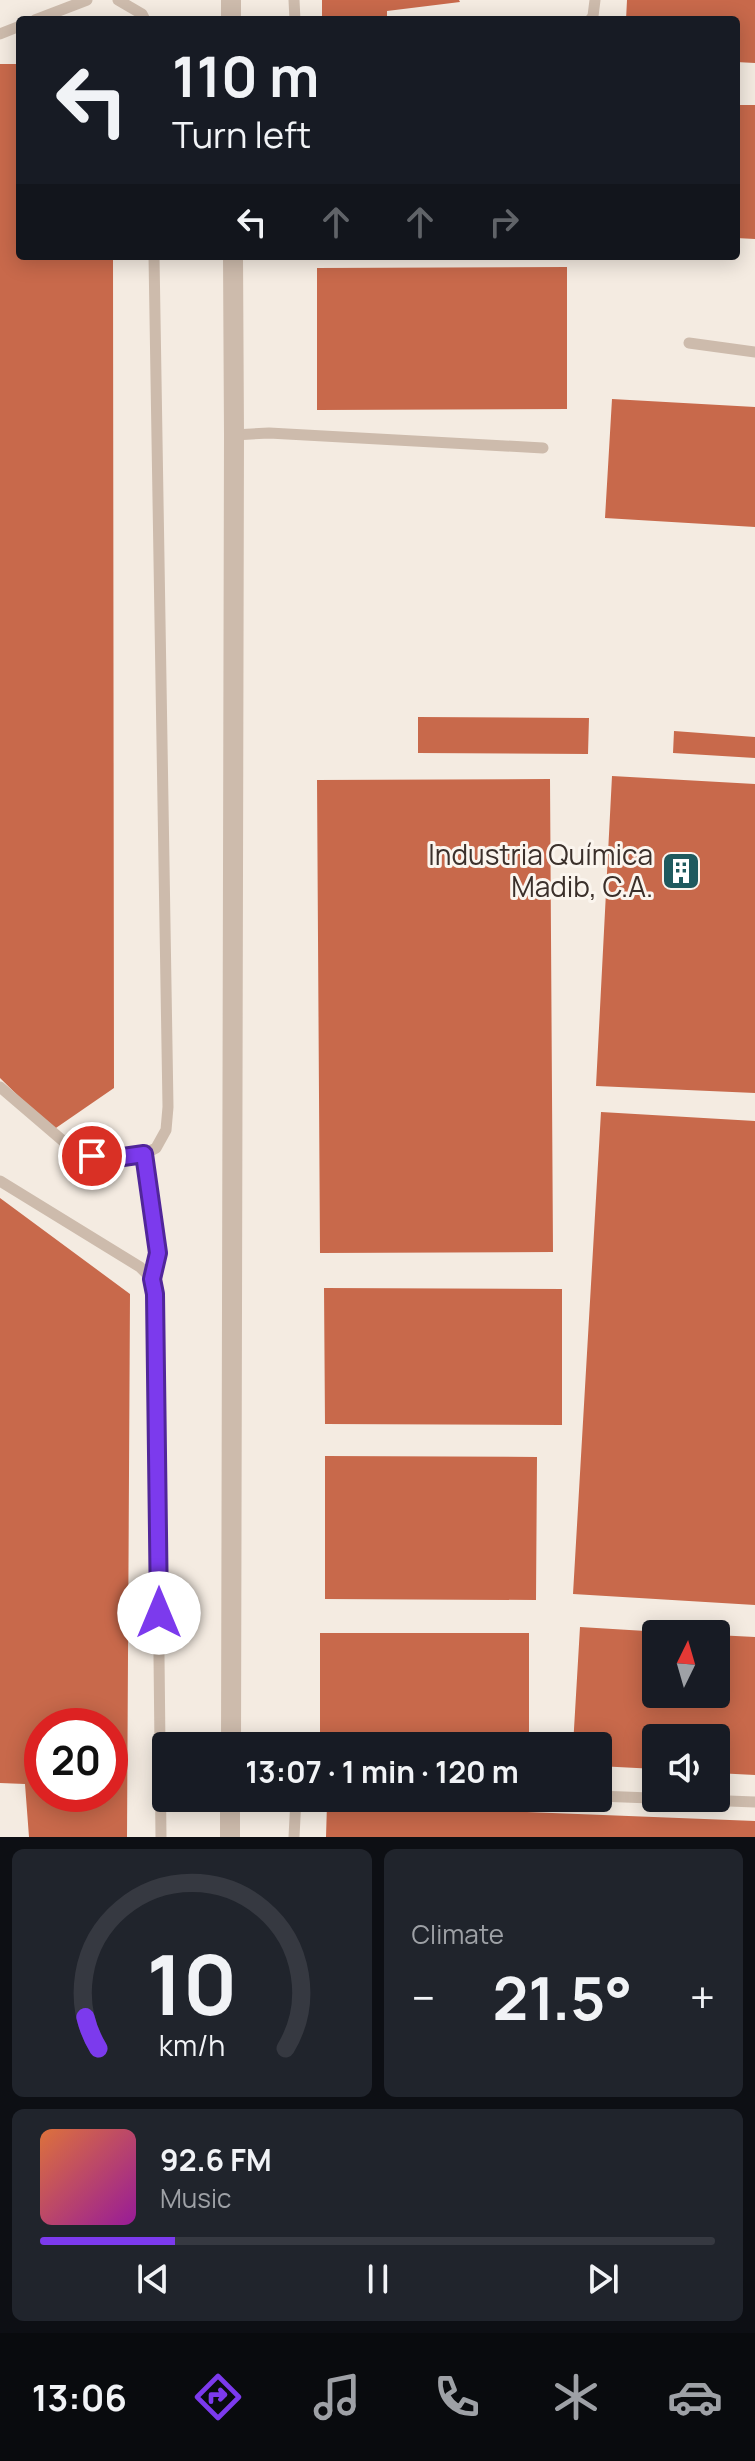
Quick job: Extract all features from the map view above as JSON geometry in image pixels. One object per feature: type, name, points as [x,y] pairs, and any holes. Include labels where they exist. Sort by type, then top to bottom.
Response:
[{"type":"street","points":[[231,1732],[233,260]]},
{"type":"street","points":[[230,1812],[230,1837]]},
{"type":"lane","points":[[45,16],[87,0]]},
{"type":"lane","points":[[118,0],[143,16]]},
{"type":"lane","points":[[0,1087],[76,1152],[109,1159],[144,1154],[156,1148],[166,1130],[154,260]]},
{"type":"lane","points":[[689,343],[755,352]]},
{"type":"lane","points":[[234,435],[269,433],[543,448]]},
{"type":"lane","points":[[144,1154],[158,1253],[152,1279],[155,1294],[161,1837]]},
{"type":"lane","points":[[0,1181],[140,1267],[152,1279]]},
{"type":"lane","points":[[612,1797],[755,1802]]},
{"type":"lane","points":[[294,1837],[295,1812]]},
{"type":"building","points":[[322,0],[460,2],[387,11],[387,16],[322,16]]},
{"type":"building","points":[[627,0],[755,0],[755,63],[740,62],[740,16],[626,16]]},
{"type":"building","points":[[0,64],[16,64],[16,260],[113,260],[114,1088],[53,1130],[0,1078]]},
{"type":"building","points":[[740,105],[755,105],[755,239],[740,238]]},
{"type":"building","points":[[567,267],[567,409],[317,410],[317,268]]},
{"type":"building","points":[[612,399],[755,407],[755,527],[605,518]]},
{"type":"building","points":[[418,717],[589,718],[588,754],[418,753]]},
{"type":"building","points":[[674,731],[755,737],[755,758],[673,753]]},
{"type":"building","points":[[612,776],[755,784],[755,1093],[596,1086]]},
{"type":"building","points":[[550,779],[553,1252],[320,1253],[317,780]]},
{"type":"building","points":[[601,1112],[755,1121],[755,1605],[573,1594]]},
{"type":"building","points":[[0,1198],[130,1294],[128,1708],[24,1708],[24,1784],[0,1783]]},
{"type":"building","points":[[324,1288],[562,1289],[562,1425],[325,1424]]},
{"type":"building","points":[[325,1456],[537,1457],[536,1600],[325,1599]]},
{"type":"building","points":[[580,1627],[642,1631],[642,1708],[730,1708],[730,1636],[755,1637],[755,1775],[730,1774],[730,1724],[642,1724],[642,1768],[612,1767],[612,1732],[574,1732]]},
{"type":"building","points":[[320,1633],[529,1633],[529,1732],[320,1732]]},
{"type":"building","points":[[27,1812],[127,1812],[127,1837],[29,1837]]},
{"type":"building","points":[[327,1812],[528,1812],[755,1821],[755,1837],[326,1837]]},
{"type":"place","name":"Industria Química Madib, C.A.","points":[[681,871]]},
{"type":"route","points":[[92,1156],[109,1159],[144,1154],[158,1253],[152,1279],[155,1294],[159,1613]]}]
